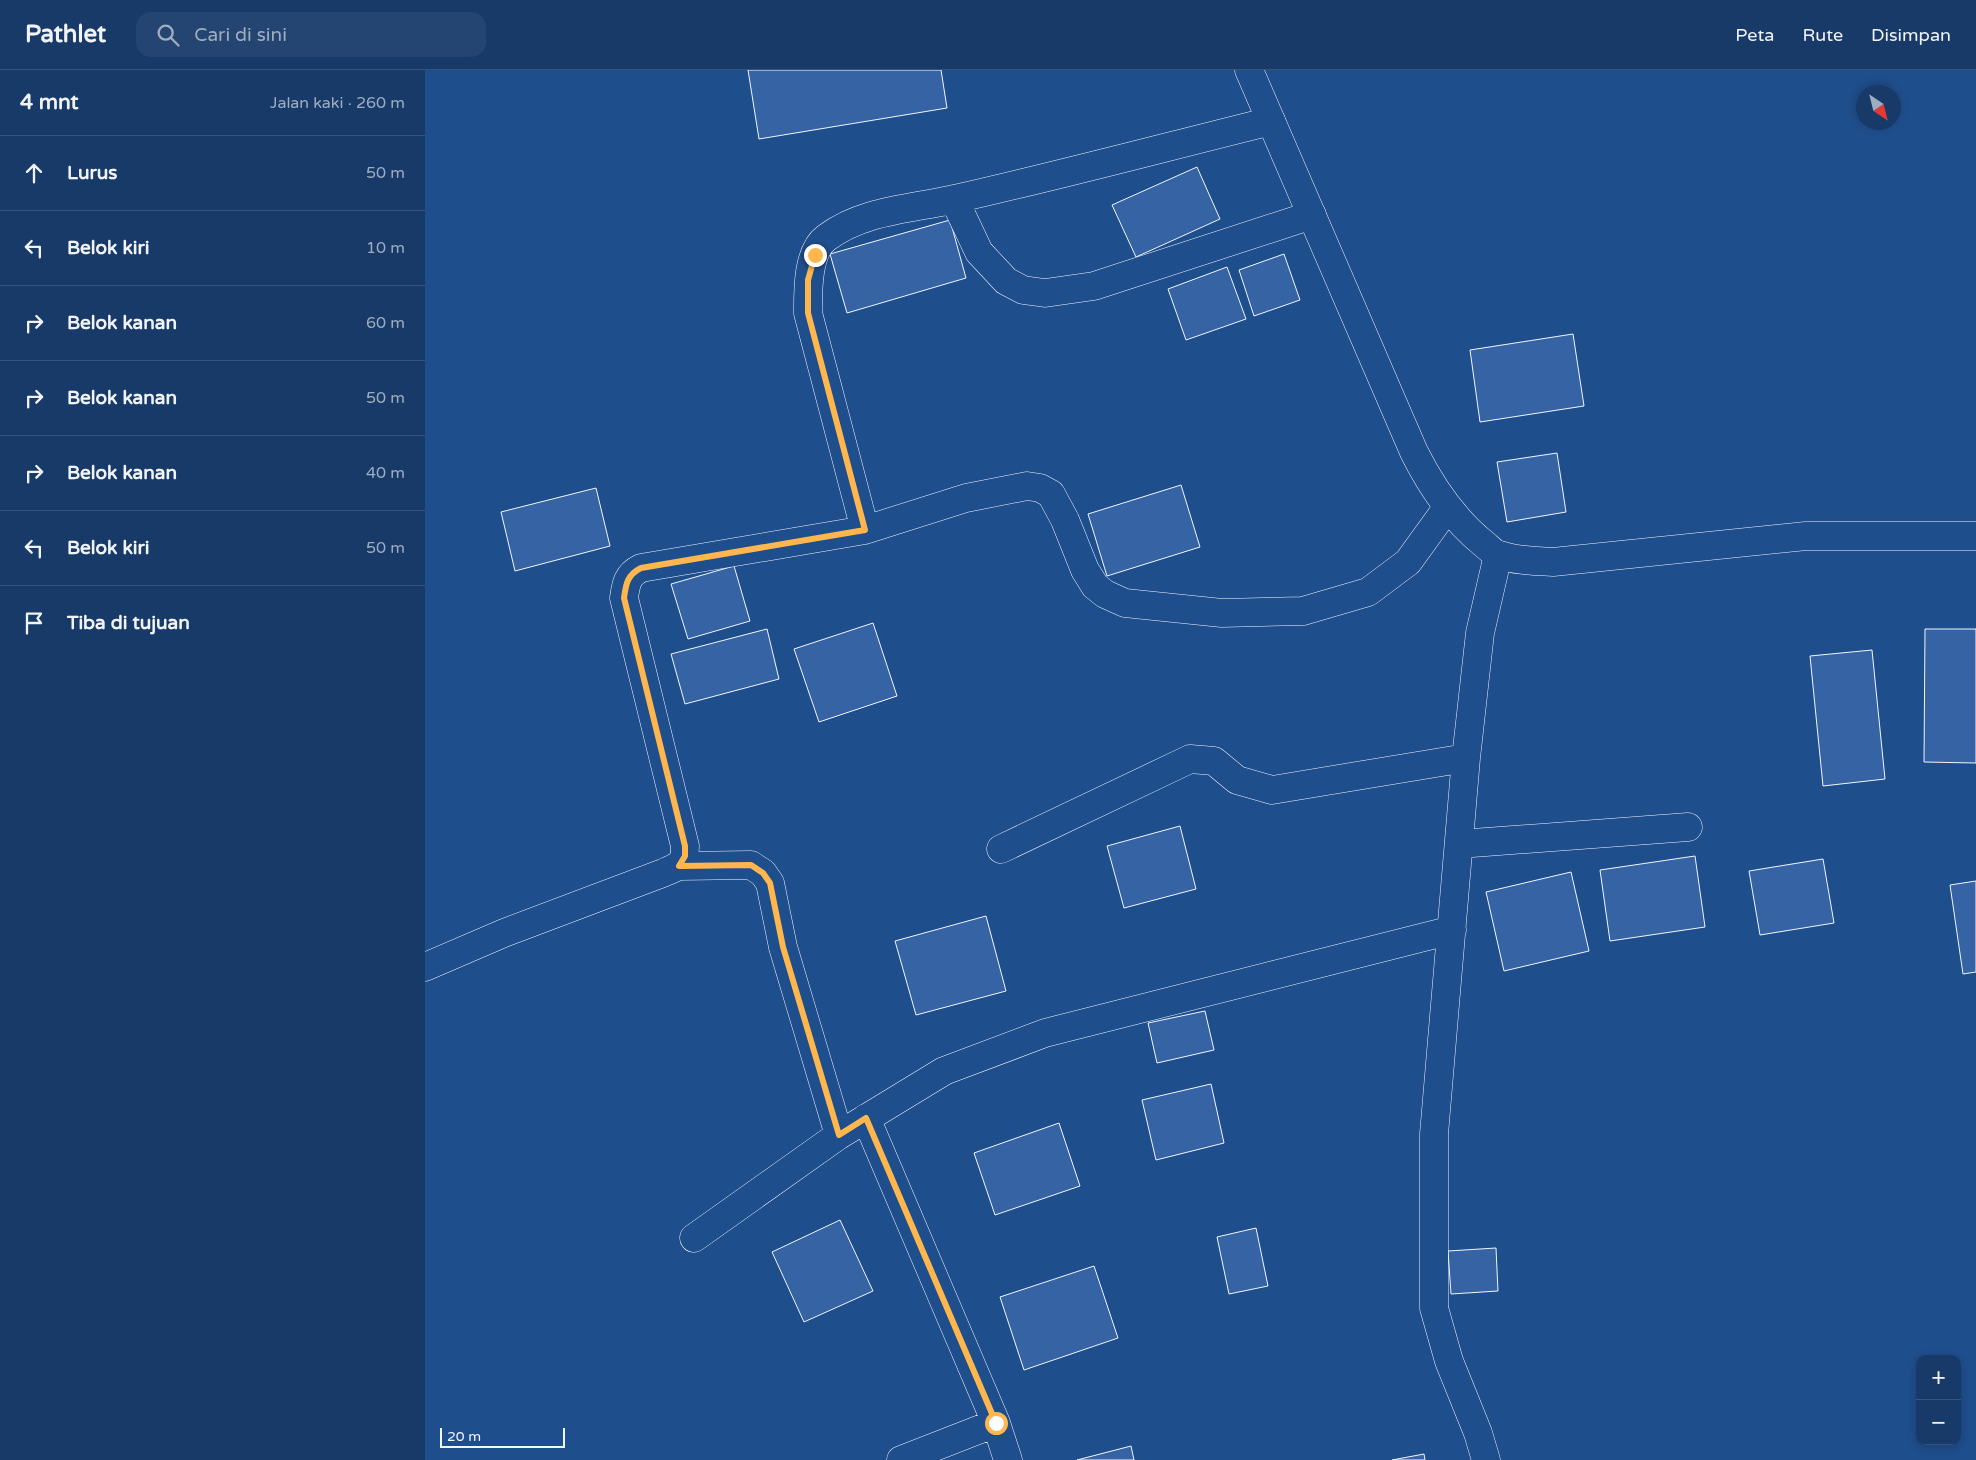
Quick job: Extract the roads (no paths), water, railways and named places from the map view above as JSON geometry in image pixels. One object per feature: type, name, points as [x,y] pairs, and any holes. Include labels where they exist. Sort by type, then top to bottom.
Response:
[{"type":"street","points":[[1249,70],[1414,452],[1430,484],[1447,508],[1471,534],[1498,555],[1553,562],[1806,536],[1976,536]]},
{"type":"street","points":[[865,530],[808,313],[808,280],[815,255],[824,239],[849,224],[869,216],[954,199],[1271,121]]},
{"type":"street","points":[[954,199],[979,252],[1006,281],[1023,290],[1045,293],[1094,286],[1312,215]]},
{"type":"street","points":[[679,866],[685,856],[685,846],[624,598],[627,580],[635,571],[652,566],[865,530],[966,498],[1027,486],[1040,488],[1051,494],[1059,506],[1085,570],[1095,586],[1105,594],[1125,603],[1222,613],[1303,611],[1368,592],[1408,562],[1447,508]]},
{"type":"street","points":[[1486,1460],[1479,1433],[1449,1361],[1434,1308],[1434,1134],[1466,758],[1480,633],[1498,555]]},
{"type":"street","points":[[1001,849],[1190,759],[1214,761],[1237,780],[1272,790],[1466,758]]},
{"type":"street","points":[[1459,844],[1689,827]]},
{"type":"street","points":[[425,967],[505,933],[679,866],[751,865],[763,873],[770,883],[783,947],[839,1135]]},
{"type":"street","points":[[694,1238],[839,1135],[943,1071],[1045,1033],[1452,930]]},
{"type":"street","points":[[866,1118],[996,1423],[1008,1460]]},
{"type":"street","points":[[901,1460],[996,1423]]}]
